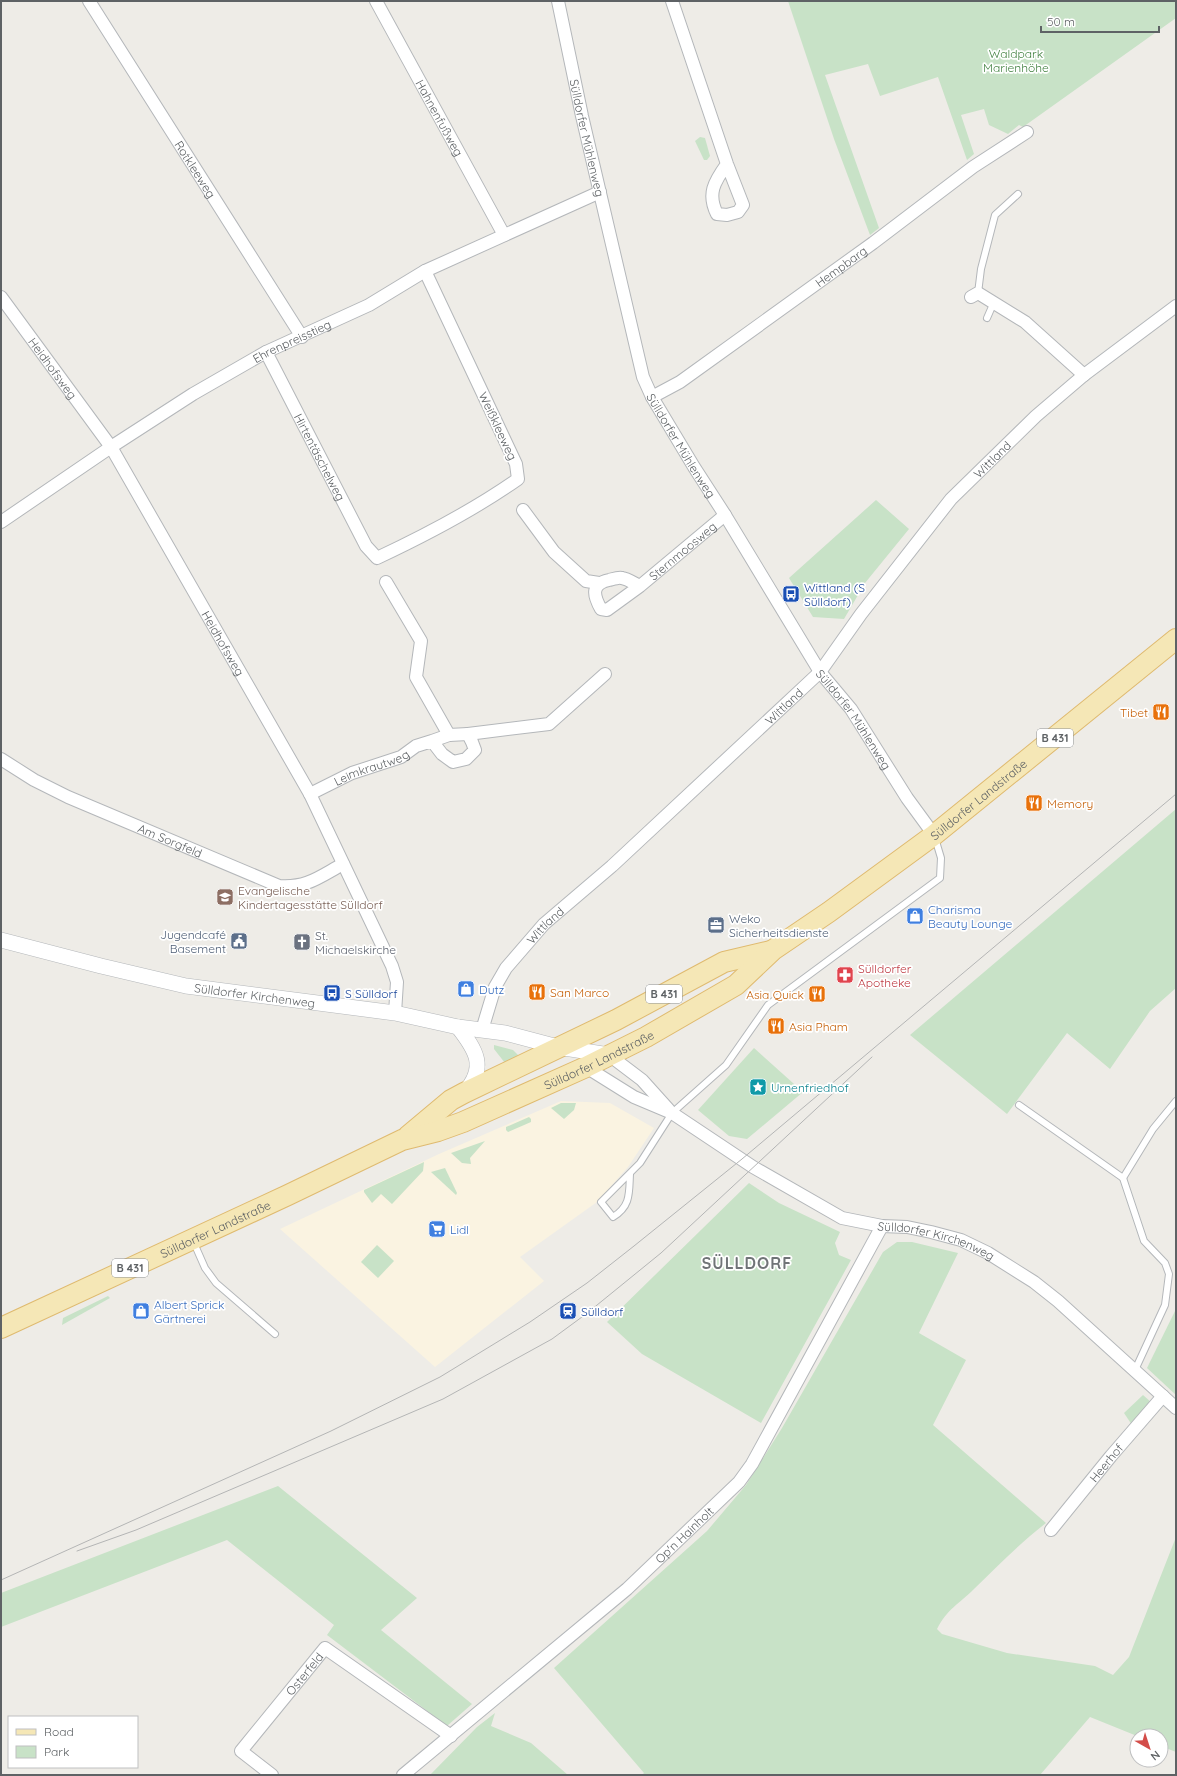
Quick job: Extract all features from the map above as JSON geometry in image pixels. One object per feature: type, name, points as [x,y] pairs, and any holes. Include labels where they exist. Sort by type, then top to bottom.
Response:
[{"type":"main road","name":"Sülldorfer Landstraße","points":[[407,1137],[438,1131],[463,1122],[586,1067],[609,1056],[736,985],[773,950],[829,912],[934,835],[1176,639]]},
{"type":"main road","name":"Sülldorfer Landstraße","points":[[1,1328],[288,1195],[407,1137],[451,1100],[630,1013],[724,962],[773,950]]},
{"type":"street","name":"Rotkleeweg","points":[[88,1],[302,337]]},
{"type":"street","name":"Hahnenfußweg","points":[[376,1],[504,235]]},
{"type":"street","name":"Sülldorfer Mühlenweg","points":[[558,1],[643,377],[652,397],[820,672],[851,709],[907,798],[934,835]]},
{"type":"street","points":[[672,1],[727,164]]},
{"type":"street","name":"Hempbarg","points":[[652,397],[680,382],[878,239],[973,167],[1027,132]]},
{"type":"street","name":"Ehrenpreisstieg","points":[[1,522],[111,447],[193,394],[266,352],[302,337],[369,305],[425,271],[600,192]]},
{"type":"street","name":"Weißkleeweg","points":[[377,558],[490,499],[518,479],[516,464],[425,271]]},
{"type":"street","points":[[974,295],[994,302],[1025,322],[1084,375]]},
{"type":"street","name":"Heidhofsweg","points":[[1,297],[111,447],[310,794],[392,966],[397,982],[395,1013]]},
{"type":"street","name":"Wittland","points":[[482,1030],[495,988],[506,968],[544,924],[612,866],[820,672],[866,608],[951,499],[1036,416],[1084,375],[1176,306]]},
{"type":"street","name":"Hirtentäschelweg","points":[[266,352],[366,546],[377,558]]},
{"type":"street","points":[[523,510],[554,552],[586,581],[599,583]]},
{"type":"street","name":"Sternmoosweg","points":[[640,586],[622,577],[599,583],[595,589],[595,598],[601,609],[607,610],[640,586],[725,515]]},
{"type":"street","points":[[386,582],[421,641],[416,677],[449,735]]},
{"type":"street","points":[[432,741],[442,754],[453,762],[466,759],[474,750],[468,734],[549,724],[604,674]]},
{"type":"street","name":"Leimkrautweg","points":[[310,794],[352,773],[401,757],[416,746],[449,735],[468,734]]},
{"type":"street","name":"Am Sorgfeld","points":[[1,759],[34,780],[68,797],[279,886],[295,887],[308,883],[343,864]]},
{"type":"street","name":"Sülldorfer Kirchenweg","points":[[1,940],[186,986],[395,1013],[458,1027],[505,1033],[558,1047],[609,1056],[642,1080],[672,1113]]},
{"type":"street","points":[[458,1027],[472,1045],[477,1062],[476,1075],[464,1094]]},
{"type":"street","name":"Sülldorfer Kirchenweg","points":[[558,1047],[586,1067],[634,1097],[672,1113],[754,1167],[842,1218],[882,1226],[907,1227],[931,1232],[961,1240],[988,1253],[1034,1282],[1052,1296],[1176,1408]]},
{"type":"street","name":"Op'n Hainholt","points":[[404,1775],[627,1589],[679,1542],[739,1482],[752,1464],[882,1226]]},
{"type":"street","name":"Heerhof","points":[[1051,1530],[1111,1456],[1163,1396]]},
{"type":"street","name":"Osterfeld","points":[[272,1775],[241,1751],[325,1648],[450,1736]]},
{"type":"lane","points":[[974,295],[995,215],[1018,194]]},
{"type":"lane","points":[[987,318],[994,302]]},
{"type":"lane","points":[[630,1174],[628,1201],[622,1212],[613,1217],[601,1202],[640,1163],[672,1113],[726,1065],[768,1005],[940,878],[941,858],[934,835]]},
{"type":"lane","points":[[1124,1178],[1154,1129],[1176,1101]]},
{"type":"lane","points":[[1019,1105],[1124,1178],[1144,1241],[1166,1263],[1169,1274],[1165,1305],[1135,1370]]},
{"type":"lane","points":[[192,1239],[205,1268],[216,1283],[275,1334]]},
{"type":"shaded area","points":[[561,1101],[610,1103],[654,1128],[628,1167],[597,1202],[520,1257],[544,1281],[435,1367],[280,1229],[439,1154]]},
{"type":"green space","name":"Waldpark Marienhöhe","points":[[788,1],[1176,1],[1176,18],[1023,127],[1019,125],[1008,134],[989,125],[984,109],[961,115],[974,154],[967,160],[938,77],[880,96],[868,64],[825,75],[879,228],[870,235],[834,139]]},
{"type":"green space","points":[[700,137],[705,138],[710,156],[707,160],[704,160],[695,141]]},
{"type":"green space","points":[[876,500],[909,529],[865,583],[844,619],[813,617],[789,578]]},
{"type":"green space","points":[[1176,809],[1176,988],[1150,1011],[1110,1069],[1067,1033],[1007,1114],[910,1035]]},
{"type":"green space","points":[[494,1045],[513,1050],[518,1055],[505,1063],[494,1049]]},
{"type":"green space","points":[[754,1048],[803,1092],[747,1139],[729,1136],[698,1110]]},
{"type":"green space","points":[[561,1103],[576,1103],[574,1110],[564,1119],[551,1108]]},
{"type":"green space","points":[[529,1117],[531,1122],[508,1132],[506,1130],[506,1127]]},
{"type":"green space","points":[[485,1141],[470,1158],[471,1164],[462,1163],[451,1153]]},
{"type":"green space","points":[[424,1162],[423,1171],[392,1204],[381,1194],[372,1203],[364,1192],[364,1190]]},
{"type":"green space","points":[[445,1168],[457,1193],[456,1195],[431,1172]]},
{"type":"green space","points":[[749,1183],[779,1203],[840,1232],[835,1243],[839,1255],[851,1260],[761,1423],[642,1354],[607,1322]]},
{"type":"green space","points":[[897,1242],[912,1242],[958,1253],[919,1333],[966,1360],[933,1425],[1046,1523],[954,1607],[945,1616],[937,1629],[942,1634],[1007,1653],[1095,1666],[1113,1675],[1129,1657],[1176,1537],[1176,1752],[1169,1749],[1169,1728],[1129,1728],[1129,1733],[1090,1717],[1040,1775],[642,1775],[644,1773],[554,1668],[707,1531],[746,1485],[782,1428],[883,1252]]},
{"type":"green space","points":[[377,1245],[394,1261],[378,1278],[361,1262]]},
{"type":"green space","points":[[108,1296],[110,1298],[62,1325],[63,1318]]},
{"type":"green space","points":[[1176,1309],[1176,1395],[1147,1368]]},
{"type":"green space","points":[[1143,1395],[1152,1403],[1132,1425],[1124,1413]]},
{"type":"green space","points":[[278,1486],[417,1598],[381,1630],[472,1704],[447,1726],[327,1635],[334,1625],[227,1540],[1,1627],[1,1593]]},
{"type":"green space","points":[[495,1713],[491,1726],[531,1743],[568,1775],[430,1775],[477,1727]]},
{"type":"tram line","points":[[1,1580],[331,1431],[440,1377],[530,1322],[587,1283],[742,1159],[1176,794]]},
{"type":"tram line","points":[[77,1551],[136,1530],[443,1399],[552,1339],[586,1314],[661,1253],[872,1057]]},
{"type":"place","name":"Wittland (S Sülldorf)","points":[[791,594]]},
{"type":"place","name":"Tibet","points":[[1161,712]]},
{"type":"place","name":"Memory","points":[[1034,803]]},
{"type":"place","name":"Evangelische Kindertagesstätte Sülldorf","points":[[225,897]]},
{"type":"place","name":"Charisma Beauty Lounge","points":[[915,916]]},
{"type":"place","name":"Weko Sicherheitsdienste","points":[[716,925]]},
{"type":"place","name":"Jugendcafé Basement","points":[[239,941]]},
{"type":"place","name":"St. Michaelskirche","points":[[302,942]]},
{"type":"place","name":"Sülldorfer Apotheke","points":[[845,975]]},
{"type":"place","name":"Dutz","points":[[466,989]]},
{"type":"place","name":"San Marco","points":[[537,992]]},
{"type":"place","name":"S Sülldorf","points":[[332,993]]},
{"type":"place","name":"Asia Quick","points":[[817,994]]},
{"type":"place","name":"Asia Pham","points":[[776,1026]]},
{"type":"place","name":"Urnenfriedhof","points":[[758,1087]]},
{"type":"place","name":"Lidl","points":[[437,1229]]},
{"type":"place","name":"Albert Sprick Gärtnerei","points":[[141,1311]]},
{"type":"place","name":"Sülldorf","points":[[568,1311]]},
{"type":"district","name":"SÜLLDORF","points":[[747,1263]]}]
